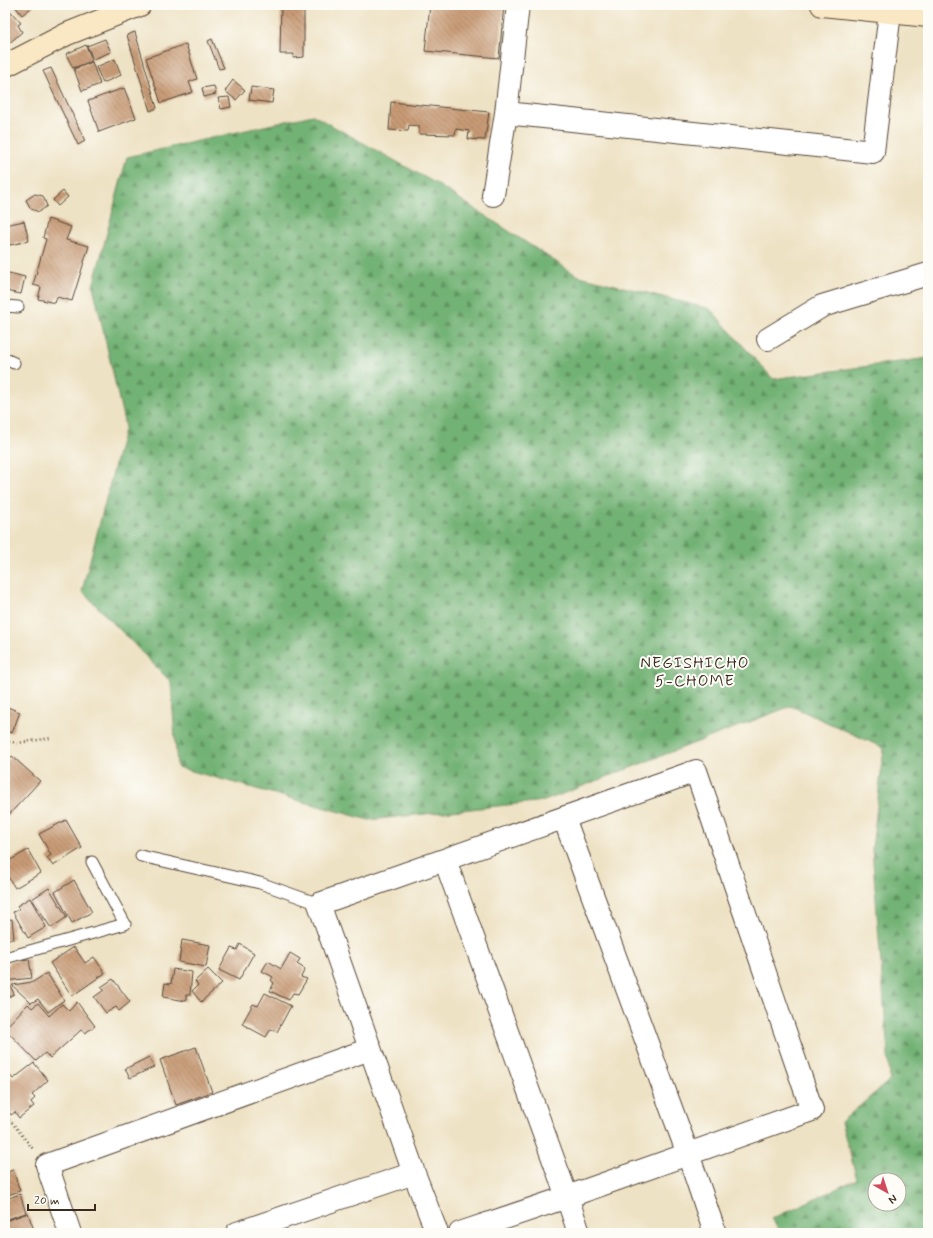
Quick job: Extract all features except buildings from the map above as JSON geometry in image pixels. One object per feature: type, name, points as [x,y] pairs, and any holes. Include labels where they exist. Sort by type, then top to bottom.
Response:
[{"type":"street","points":[[5,66],[67,34],[137,5]]},
{"type":"street","points":[[493,195],[506,113],[518,5]]},
{"type":"street","points":[[822,5],[928,16]]},
{"type":"street","points":[[506,113],[873,152],[890,12]]},
{"type":"street","points":[[768,339],[822,306],[928,274]]},
{"type":"street","points":[[437,1233],[414,1173],[319,904],[696,771],[812,1110],[567,1197],[460,1233]]},
{"type":"street","points":[[564,818],[688,1154],[715,1233]]},
{"type":"street","points":[[445,860],[579,1233]]},
{"type":"street","points":[[70,1233],[47,1165],[370,1049]]},
{"type":"street","points":[[237,1233],[414,1173]]},
{"type":"lane","points":[[5,306],[18,307]]},
{"type":"lane","points":[[141,856],[260,883],[319,904]]},
{"type":"lane","points":[[5,958],[125,924],[92,862]]},
{"type":"path","points":[[5,741],[18,743],[51,738]]},
{"type":"path","points":[[5,1119],[10,1120],[47,1165]]},
{"type":"green space","points":[[313,115],[435,183],[576,275],[710,309],[773,379],[928,358],[928,1233],[783,1233],[771,1219],[857,1179],[841,1122],[890,1080],[872,849],[884,748],[791,706],[544,801],[369,820],[177,767],[171,682],[82,591],[125,426],[93,286],[127,157]]},
{"type":"district","name":"NEGISHICHO 5-CHOME","points":[[695,672]]}]
